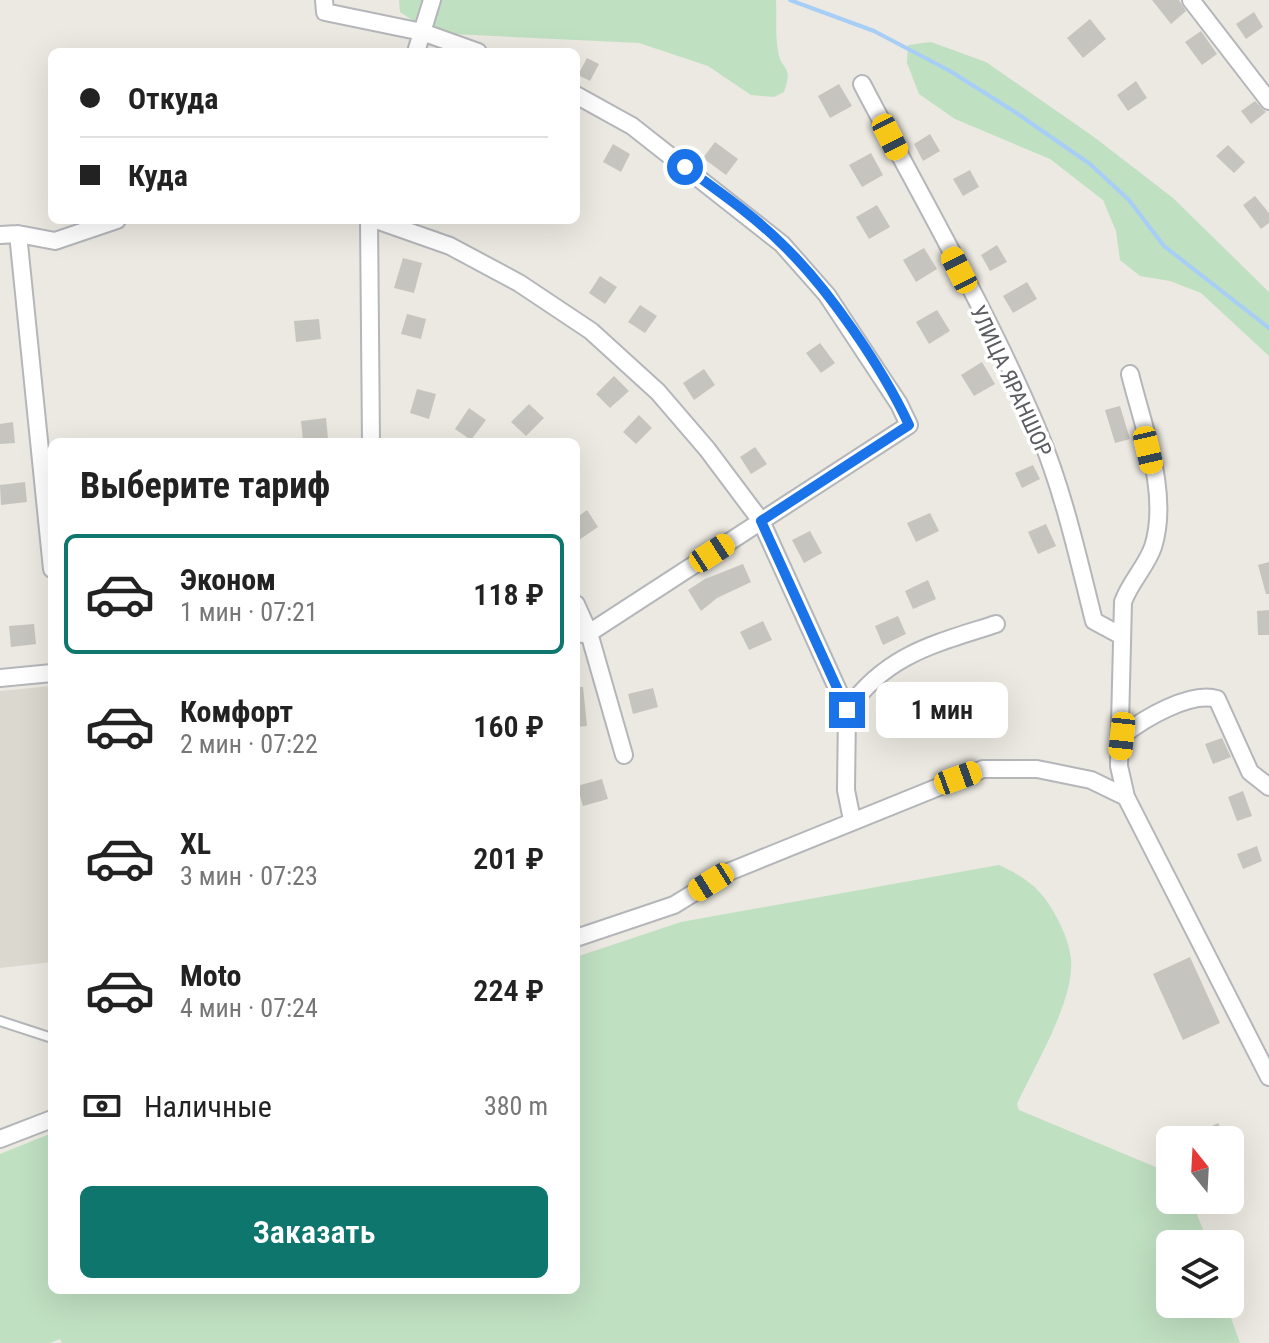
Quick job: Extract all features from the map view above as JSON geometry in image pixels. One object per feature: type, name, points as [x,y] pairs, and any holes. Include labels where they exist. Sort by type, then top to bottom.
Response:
[{"type":"street","points":[[417,48],[432,0]]},
{"type":"street","points":[[1191,0],[1269,101]]},
{"type":"street","points":[[325,6],[422,32],[467,48]]},
{"type":"street","name":"УЛИЦА ЯРАНШОР","points":[[862,84],[1014,377],[1040,436],[1068,518],[1094,621],[1120,635]]},
{"type":"street","points":[[580,97],[632,126],[782,244],[827,295],[899,404],[909,425],[582,634],[624,755]]},
{"type":"street","points":[[0,235],[18,234],[55,241],[105,224]]},
{"type":"street","points":[[369,224],[371,438]]},
{"type":"street","points":[[387,224],[450,246],[519,283],[591,331],[658,392],[761,521],[847,710],[846,790],[852,820]]},
{"type":"street","points":[[18,234],[48,530]]},
{"type":"street","points":[[1130,374],[1154,475],[1159,527],[1152,552],[1129,585],[1123,602],[1119,766],[1126,797],[1269,1077]]},
{"type":"street","points":[[847,710],[865,685],[884,669],[918,650],[996,624]]},
{"type":"street","points":[[0,678],[48,673]]},
{"type":"street","points":[[1122,736],[1165,709],[1209,696],[1217,699],[1250,772],[1269,787]]},
{"type":"street","points":[[580,937],[674,905],[726,873],[983,769],[1037,769],[1091,780],[1126,797]]},
{"type":"street","points":[[0,1139],[48,1121]]},
{"type":"lane","points":[[0,1021],[48,1037]]},
{"type":"shaded area","points":[[48,686],[48,962],[0,968],[0,691]]},
{"type":"green space","points":[[399,0],[776,0],[777,45],[787,72],[787,83],[784,92],[774,97],[751,95],[708,66],[639,43],[432,33],[400,12]]},
{"type":"green space","points":[[931,42],[986,62],[1094,137],[1173,198],[1269,292],[1269,356],[1201,293],[1170,281],[1140,276],[1120,260],[1116,231],[1103,200],[1050,159],[955,119],[919,94],[907,63],[908,45]]},
{"type":"green space","points":[[999,865],[1018,875],[1046,900],[1064,933],[1071,959],[1067,994],[1043,1053],[1017,1104],[1019,1110],[1156,1167],[1156,1214],[1197,1214],[1203,1230],[1156,1230],[1156,1318],[1231,1318],[1240,1343],[62,1343],[60,1339],[50,1343],[0,1343],[0,1154],[48,1135],[48,1294],[580,1294],[580,956],[681,922]]},
{"type":"building","points":[[1152,0],[1179,0],[1186,11],[1171,24]]},
{"type":"building","points":[[1254,12],[1263,27],[1246,39],[1236,24]]},
{"type":"building","points":[[1090,19],[1106,39],[1083,58],[1067,38]]},
{"type":"building","points":[[1201,31],[1217,54],[1202,65],[1185,42]]},
{"type":"building","points":[[587,58],[599,64],[590,81],[580,76]]},
{"type":"building","points":[[1136,81],[1147,98],[1128,111],[1117,95]]},
{"type":"building","points":[[839,84],[852,106],[830,118],[818,96]]},
{"type":"building","points":[[1255,101],[1266,112],[1251,124],[1241,111]]},
{"type":"building","points":[[930,134],[940,151],[923,161],[914,144]]},
{"type":"building","points":[[715,142],[738,159],[726,175],[703,158]]},
{"type":"building","points":[[613,144],[630,154],[621,172],[603,162]]},
{"type":"building","points":[[1228,145],[1245,162],[1234,173],[1216,156]]},
{"type":"building","points":[[871,153],[883,175],[862,187],[849,165]]},
{"type":"building","points":[[970,170],[979,187],[963,196],[953,179]]},
{"type":"building","points":[[1255,196],[1269,213],[1269,223],[1261,229],[1243,205]]},
{"type":"building","points":[[877,205],[890,227],[869,239],[856,217]]},
{"type":"building","points":[[997,245],[1007,262],[990,271],[981,255]]},
{"type":"building","points":[[924,248],[937,269],[916,282],[903,260]]},
{"type":"building","points":[[403,258],[422,263],[414,293],[394,288]]},
{"type":"building","points":[[600,276],[617,287],[605,304],[589,293]]},
{"type":"building","points":[[1027,282],[1037,299],[1013,313],[1003,296]]},
{"type":"building","points":[[640,305],[657,316],[645,333],[628,322]]},
{"type":"building","points":[[937,310],[950,331],[929,344],[916,322]]},
{"type":"building","points":[[407,314],[426,319],[421,339],[401,334]]},
{"type":"building","points":[[319,319],[321,339],[296,342],[294,321]]},
{"type":"building","points":[[820,343],[835,363],[821,373],[806,353]]},
{"type":"building","points":[[982,362],[995,384],[974,396],[961,375]]},
{"type":"building","points":[[704,369],[715,385],[694,400],[683,383]]},
{"type":"building","points":[[614,376],[629,391],[610,408],[596,394]]},
{"type":"building","points":[[417,389],[436,394],[429,419],[410,413]]},
{"type":"building","points":[[529,404],[544,418],[526,436],[511,422]]},
{"type":"building","points":[[1120,406],[1130,439],[1115,443],[1105,410]]},
{"type":"building","points":[[469,408],[486,420],[472,438],[455,429]]},
{"type":"building","points":[[639,415],[652,428],[636,444],[623,432]]},
{"type":"building","points":[[326,418],[328,438],[303,438],[301,421]]},
{"type":"building","points":[[13,422],[15,443],[0,444],[0,424]]},
{"type":"building","points":[[755,447],[767,464],[751,474],[740,457]]},
{"type":"building","points":[[1033,465],[1040,479],[1022,488],[1015,473]]},
{"type":"building","points":[[25,482],[27,502],[1,505],[0,485]]},
{"type":"building","points":[[587,510],[598,527],[580,539],[580,515]]},
{"type":"building","points":[[930,513],[939,531],[916,542],[907,523]]},
{"type":"building","points":[[1046,524],[1056,546],[1038,554],[1028,532]]},
{"type":"building","points":[[810,531],[822,553],[804,563],[792,540]]},
{"type":"building","points":[[1269,562],[1269,594],[1266,594],[1258,565]]},
{"type":"building","points":[[743,564],[751,582],[717,598],[701,611],[688,590],[705,579]]},
{"type":"building","points":[[928,580],[936,599],[913,609],[905,591]]},
{"type":"building","points":[[1269,610],[1269,635],[1258,635],[1257,611]]},
{"type":"building","points":[[898,616],[906,634],[883,645],[875,626]]},
{"type":"building","points":[[763,621],[772,640],[749,650],[740,632]]},
{"type":"building","points":[[34,624],[36,644],[11,647],[9,626]]},
{"type":"building","points":[[580,687],[583,687],[587,726],[580,727]]},
{"type":"building","points":[[653,688],[658,707],[633,714],[628,694]]},
{"type":"building","points":[[1222,738],[1231,757],[1213,764],[1205,744]]},
{"type":"building","points":[[602,779],[608,799],[583,806],[580,785]]},
{"type":"building","points":[[1243,791],[1252,816],[1237,821],[1228,797]]},
{"type":"building","points":[[1257,846],[1262,861],[1243,869],[1237,854]]},
{"type":"building","points":[[1190,957],[1220,1023],[1183,1040],[1153,974]]},
{"type":"waterway","points":[[790,0],[874,31],[950,71],[1015,112],[1090,164],[1129,200],[1164,246],[1269,328]]},
{"type":"route","points":[[685,167],[731,200],[782,244],[827,295],[899,404],[909,425],[761,521],[847,710]]}]
